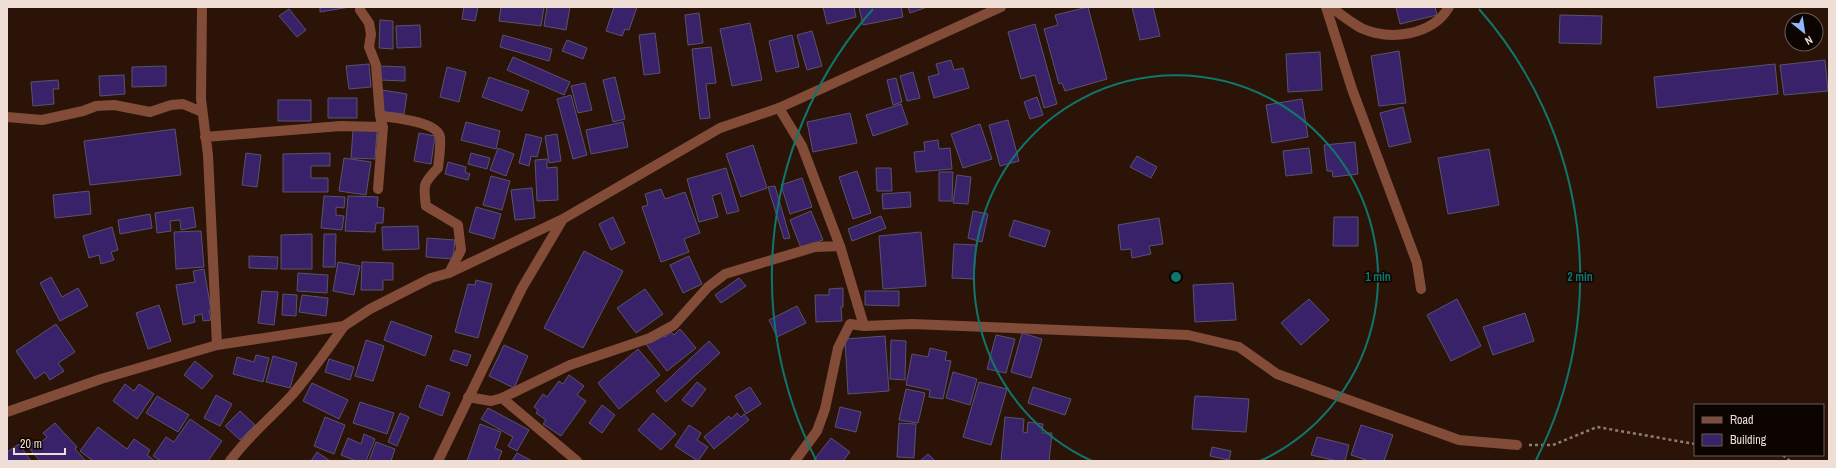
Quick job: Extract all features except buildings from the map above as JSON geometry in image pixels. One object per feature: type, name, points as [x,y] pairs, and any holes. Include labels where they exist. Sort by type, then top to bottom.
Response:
[{"type":"street","points":[[202,7],[201,99],[206,137],[218,346]]},
{"type":"street","points":[[360,7],[360,10],[368,23],[371,34],[370,47],[376,66],[380,116],[383,127],[378,190]]},
{"type":"street","points":[[230,461],[244,443],[291,396],[320,360],[344,326],[370,308],[431,278],[450,273],[563,219],[720,128],[779,108],[1001,7]]},
{"type":"street","points":[[1326,7],[1352,89],[1417,263],[1421,289]]},
{"type":"street","points":[[1331,7],[1361,28],[1390,36],[1412,33],[1431,25],[1448,7]]},
{"type":"street","points":[[7,117],[42,120],[83,111],[96,106],[114,105],[150,112],[172,104],[183,104],[202,112]]},
{"type":"street","points":[[779,108],[802,146],[840,246],[864,326]]},
{"type":"street","points":[[380,116],[418,122],[434,128],[440,135],[438,168],[426,180],[424,191],[426,206],[458,225],[461,250],[450,273]]},
{"type":"street","points":[[206,137],[341,126],[383,127]]},
{"type":"street","points":[[438,461],[522,288],[563,219]]},
{"type":"street","points":[[468,397],[491,401],[502,398],[570,365],[650,338],[674,325],[708,287],[725,274],[815,247],[840,246]]},
{"type":"street","points":[[795,461],[817,431],[825,409],[838,348],[850,324],[864,326],[912,324],[1188,336],[1239,347],[1277,374],[1459,440],[1516,445]]},
{"type":"street","points":[[7,412],[101,379],[218,346],[344,326]]},
{"type":"street","points":[[502,398],[577,461]]},
{"type":"path","points":[[1516,445],[1553,445],[1597,427],[1694,444]]}]
